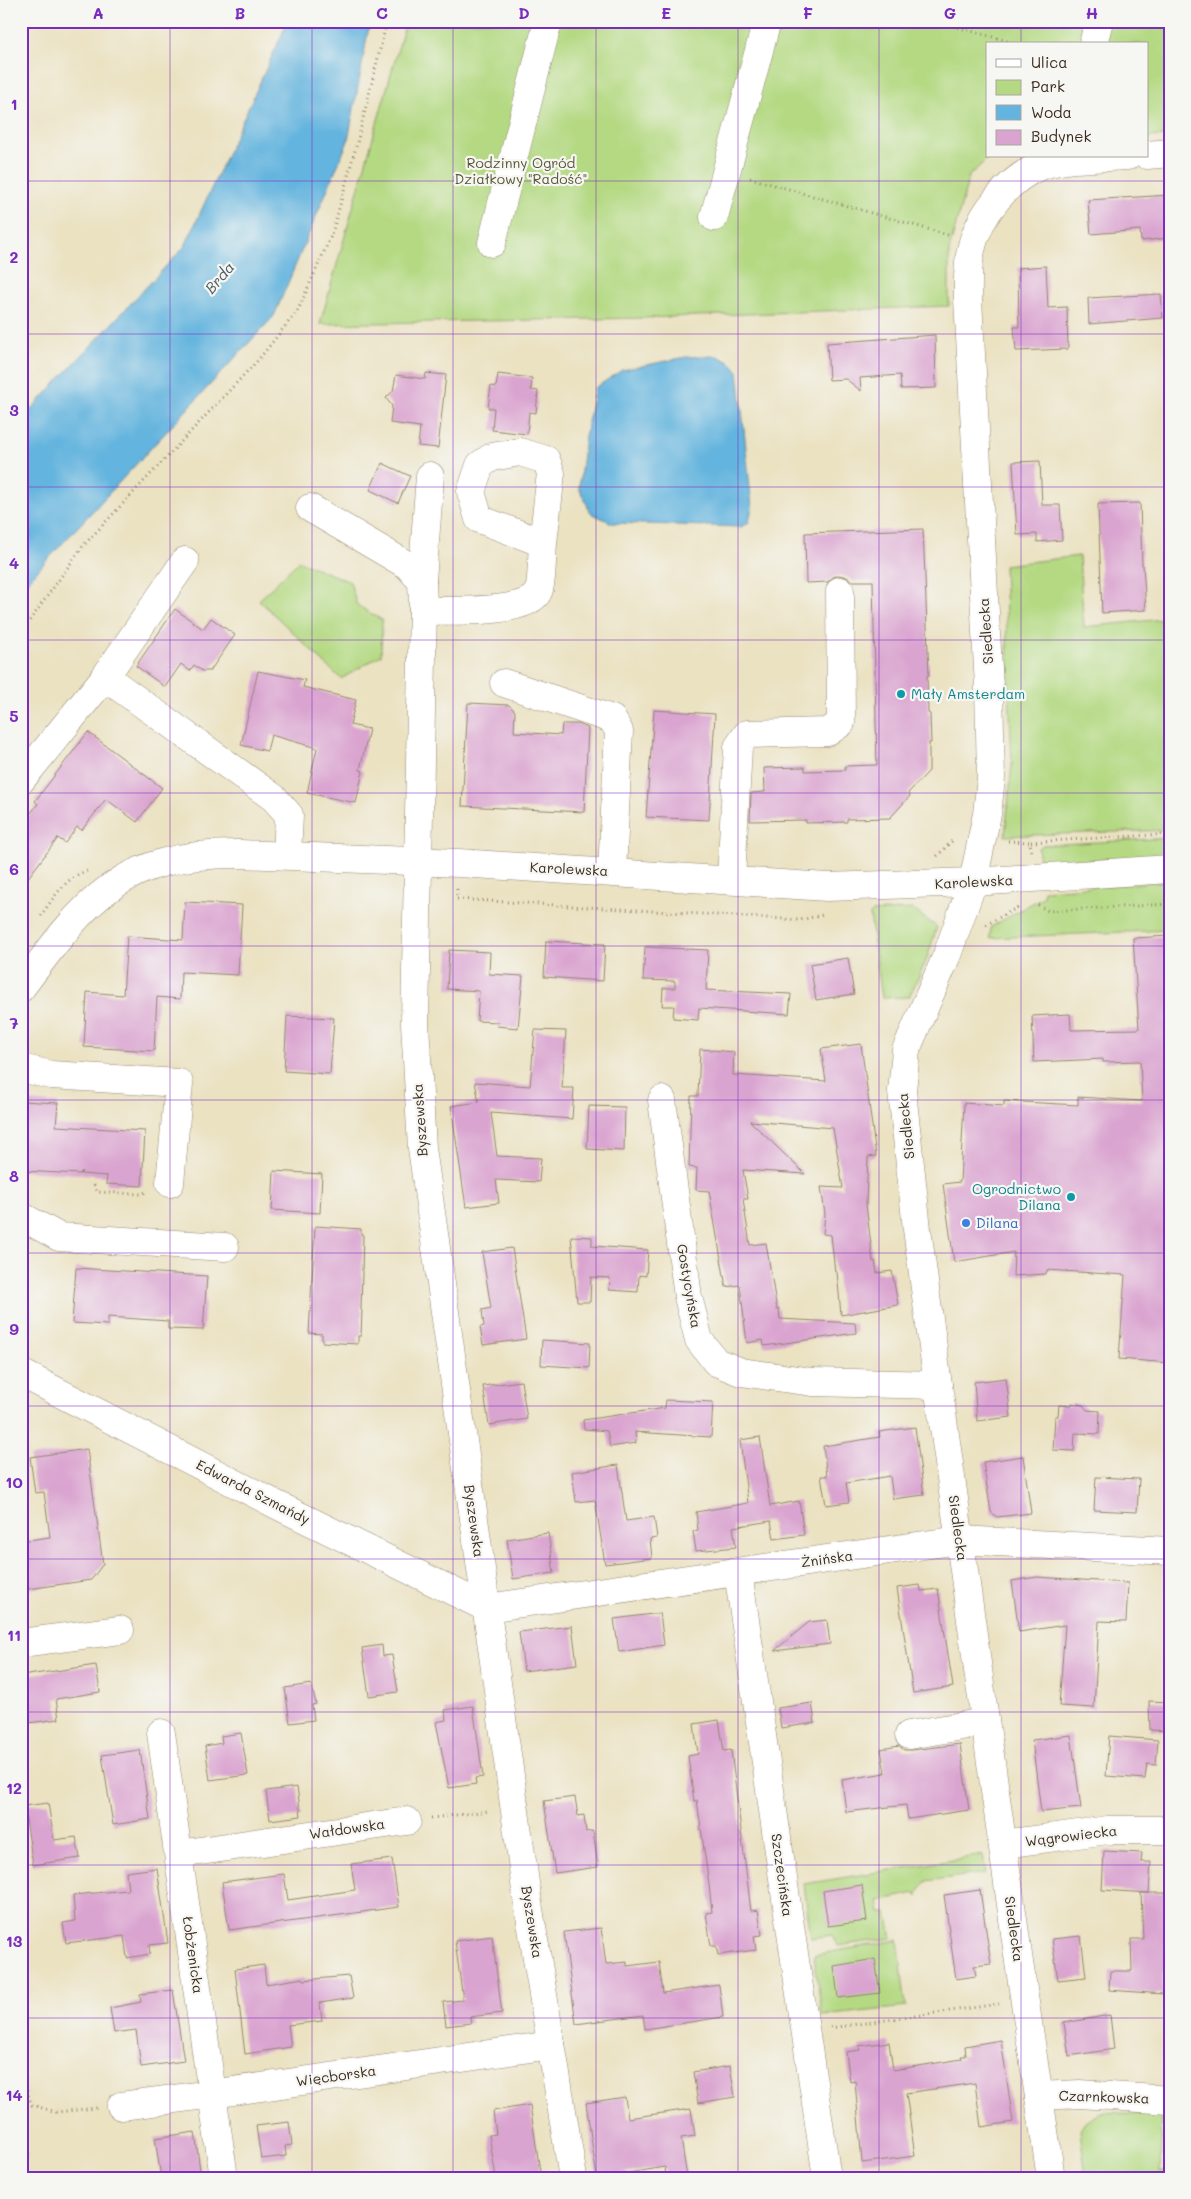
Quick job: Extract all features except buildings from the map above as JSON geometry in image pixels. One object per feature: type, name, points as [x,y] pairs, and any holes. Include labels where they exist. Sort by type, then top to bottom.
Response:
[{"type":"street","points":[[492,243],[548,21]]},
{"type":"street","points":[[714,217],[767,21]]},
{"type":"street","points":[[1094,42],[1099,21]]},
{"type":"street","points":[[1148,155],[1170,153]]},
{"type":"street","name":"Siedlecka","points":[[1051,2178],[959,1540],[917,1229],[902,1091],[906,1050],[947,956],[973,882],[988,814],[992,746],[974,426],[968,267],[976,232],[985,216],[1000,197],[1027,173],[1043,165],[1070,159],[1089,158]]},
{"type":"street","name":"Byszewska","points":[[430,476],[422,581],[415,1023],[422,1148],[515,1808],[573,2178]]},
{"type":"street","points":[[310,508],[407,565],[422,581]]},
{"type":"street","points":[[423,611],[497,610],[531,600],[538,592],[542,543]]},
{"type":"street","points":[[21,780],[105,677],[185,562]]},
{"type":"street","points":[[731,880],[738,747],[747,734],[828,732],[841,723],[840,591]]},
{"type":"street","points":[[105,677],[274,798],[289,815],[286,855]]},
{"type":"street","points":[[504,683],[612,719],[620,731],[612,872]]},
{"type":"street","name":"Karolewska","points":[[21,988],[64,930],[103,891],[132,875],[167,861],[192,856],[219,854],[286,855],[418,861],[827,887],[973,882],[1170,869]]},
{"type":"street","points":[[21,1068],[51,1075],[179,1083],[160,1187]]},
{"type":"street","name":"Gostycyńska","points":[[662,1100],[688,1297],[699,1340],[716,1362],[741,1372],[812,1382],[938,1385]]},
{"type":"street","points":[[21,1216],[59,1237],[225,1247]]},
{"type":"street","name":"Edwarda Szmańdy","points":[[21,1373],[277,1506],[487,1608]]},
{"type":"street","name":"Żnińska","points":[[487,1608],[959,1540],[1170,1551]]},
{"type":"street","name":"Szczecińska","points":[[738,1572],[827,2178]]},
{"type":"street","points":[[21,1642],[120,1630]]},
{"type":"street","points":[[909,1735],[986,1722]]},
{"type":"street","name":"Łobżenicka","points":[[161,1733],[224,2178]]},
{"type":"street","name":"Wałdowska","points":[[179,1854],[407,1821]]},
{"type":"street","name":"Wągrowiecka","points":[[1003,1844],[1108,1830],[1170,1830]]},
{"type":"street","name":"Więcborska","points":[[121,2106],[551,2045]]},
{"type":"street","name":"Czarnkowska","points":[[1039,2096],[1080,2094],[1170,2100]]},
{"type":"path","points":[[21,633],[83,546],[259,359],[298,310],[332,234],[387,21]]},
{"type":"path","points":[[934,21],[1013,42]]},
{"type":"path","points":[[726,171],[953,236]]},
{"type":"path","points":[[1033,899],[1040,908],[1048,912],[1170,904]]},
{"type":"path","points":[[94,1185],[97,1192],[141,1194],[160,1187]]},
{"type":"path","points":[[407,1821],[515,1808]]},
{"type":"path","points":[[805,2031],[1025,2000]]},
{"type":"path","points":[[21,2056],[28,2095],[32,2105],[56,2112],[121,2106]]},
{"type":"green space","name":"Rodzinny Ogród Działkowy \"Radość\"","points":[[406,21],[1170,21],[1170,136],[1148,137],[1148,42],[986,42],[986,158],[988,158],[969,176],[949,251],[949,306],[645,318],[320,324]]},
{"type":"green space","points":[[1079,556],[1084,627],[1164,619],[1170,714],[1170,830],[1005,836],[1012,764],[1004,565]]},
{"type":"green space","points":[[299,561],[350,582],[357,605],[382,620],[381,655],[341,679],[259,600]]},
{"type":"green space","points":[[1170,838],[1170,855],[1166,856],[1040,863],[1038,848],[1043,845]]},
{"type":"green space","points":[[1170,881],[1170,930],[990,938],[991,927],[1043,897],[1044,890]]},
{"type":"green space","points":[[912,909],[937,927],[926,961],[909,997],[882,998],[870,915],[873,912]]},
{"type":"green space","points":[[983,1855],[986,1873],[926,1881],[917,1893],[917,1896],[915,1893],[878,1901],[880,1913],[887,1913],[892,1938],[838,1946],[832,1935],[811,1938],[804,1884]]},
{"type":"green space","points":[[898,1940],[906,2007],[822,2016],[814,1955]]},
{"type":"green space","points":[[1101,2112],[1162,2115],[1160,2172],[1169,2172],[1169,2178],[1086,2178],[1080,2130],[1085,2122]]},
{"type":"water","name":"Brda","points":[[288,21],[370,21],[348,141],[274,316],[21,588],[21,420],[185,246]]},
{"type":"water","points":[[718,356],[731,363],[738,371],[752,507],[749,522],[741,527],[612,523],[591,513],[579,488],[585,436],[595,388],[622,370],[686,357]]},
{"type":"water","points":[[21,2112],[26,2153],[23,2178],[21,2178]]},
{"type":"place","name":"Mały Amsterdam","points":[[901,694]]},
{"type":"place","name":"Ogrodnictwo Dilana","points":[[1071,1197]]},
{"type":"place","name":"Dilana","points":[[966,1223]]}]
